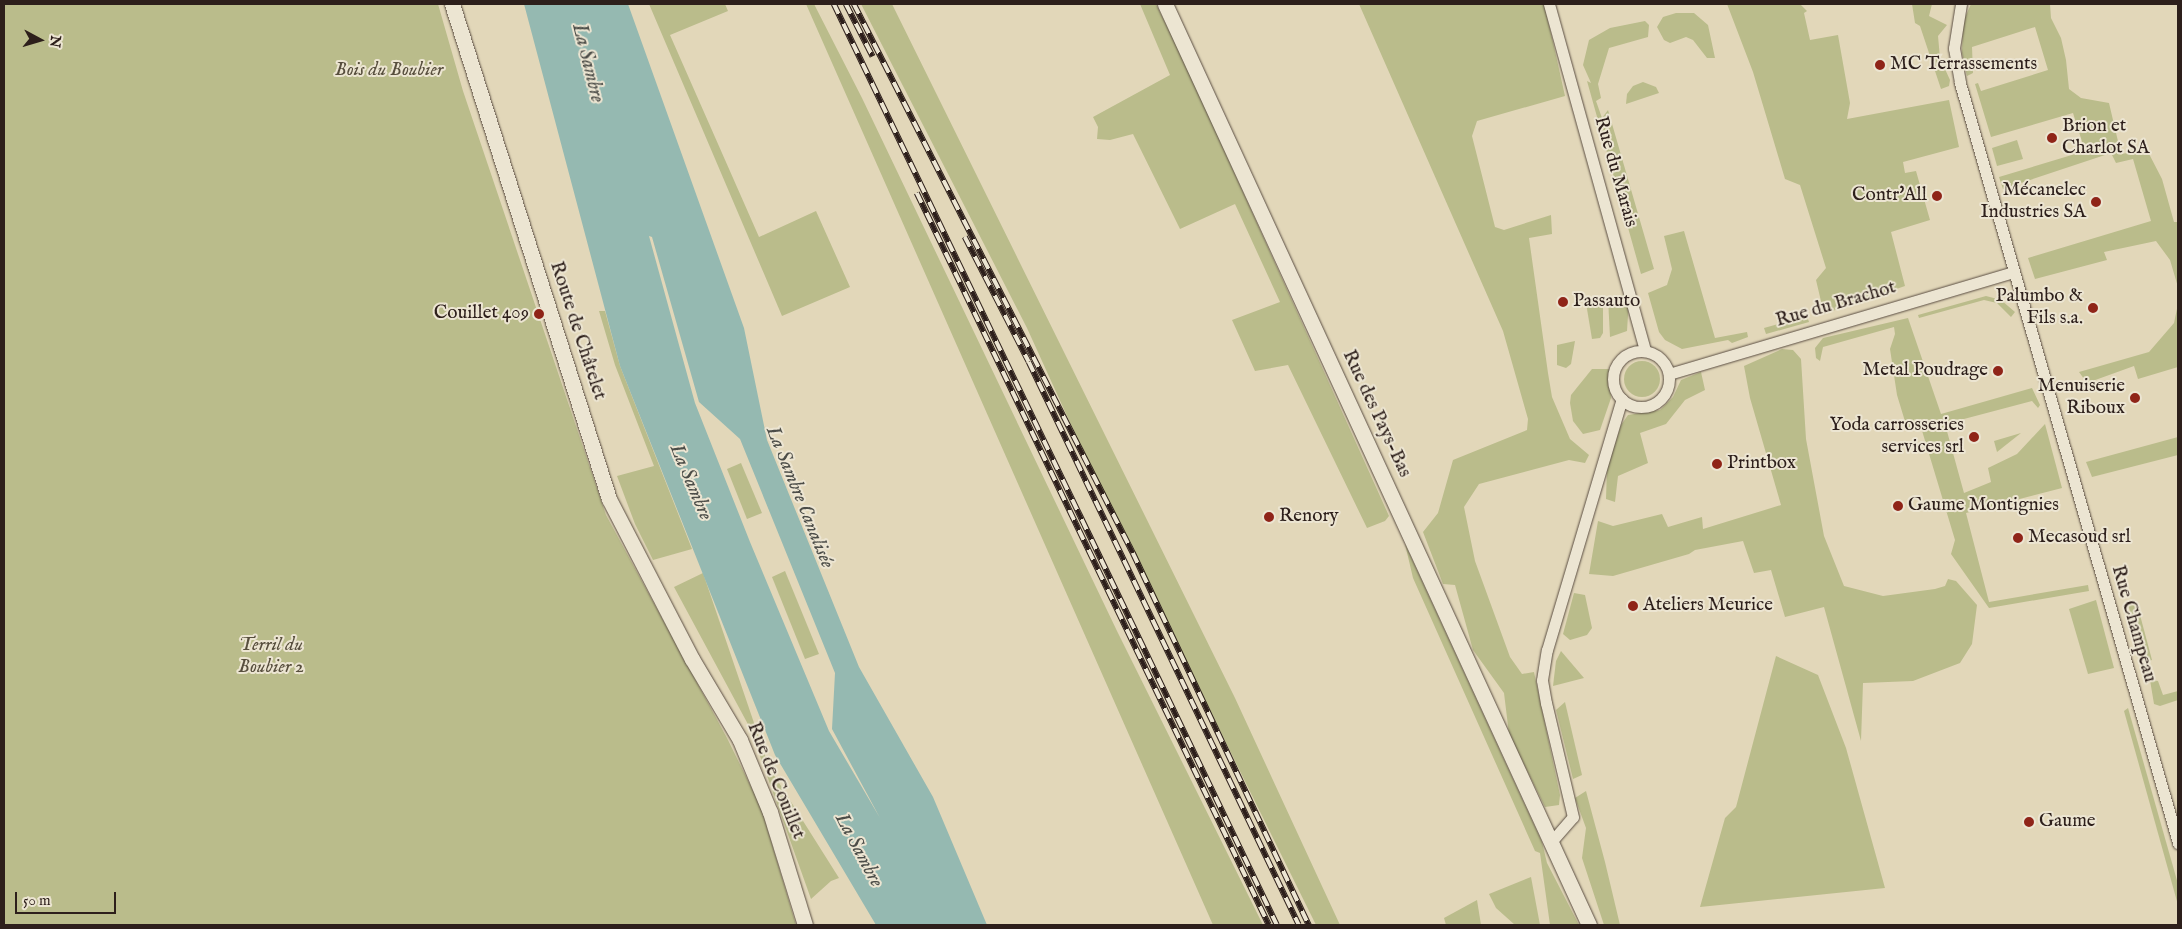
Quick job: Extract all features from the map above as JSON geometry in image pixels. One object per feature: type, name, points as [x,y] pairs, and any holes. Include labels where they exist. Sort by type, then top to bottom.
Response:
[{"type":"street","name":"Route de Châtelet","points":[[452,4],[609,499],[692,659]]},
{"type":"street","name":"Rue des Pays-Bas","points":[[1165,4],[1589,925]]},
{"type":"street","name":"Rue du Marais","points":[[1549,4],[1645,351]]},
{"type":"street","name":"Rue Champeau","points":[[1961,4],[1954,48],[1960,83],[2178,843]]},
{"type":"street","name":"Rue du Brachot","points":[[1668,374],[2013,272]]},
{"type":"street","points":[[1645,351],[1662,360],[1668,374],[1667,389],[1658,402],[1636,406],[1622,399],[1614,385],[1616,368],[1626,356],[1645,351]]},
{"type":"street","points":[[1551,842],[1573,818],[1542,680],[1547,650],[1622,399]]},
{"type":"street","name":"Rue de Couillet","points":[[692,659],[740,740],[770,812],[806,925]]},
{"type":"green space","name":"Terril du Boubier 2","points":[[4,4],[438,4],[463,91],[606,515],[727,738],[761,807],[796,925],[4,925]]},
{"type":"green space","points":[[649,4],[725,4],[728,11],[670,35],[759,237],[816,211],[850,287],[782,316]]},
{"type":"green space","points":[[806,4],[814,4],[862,98],[1117,631],[1263,925],[1213,925]]},
{"type":"green space","points":[[861,4],[892,4],[1235,698],[1340,925],[1316,925],[1097,482],[1027,328]]},
{"type":"green space","points":[[1140,4],[1156,4],[1184,61],[1389,516],[1385,521],[1367,528],[1288,365],[1255,371],[1232,320],[1280,302],[1235,204],[1180,229],[1133,134],[1110,140],[1097,139],[1098,127],[1093,117],[1170,75]]},
{"type":"green space","points":[[1359,4],[1544,4],[1565,96],[1477,121],[1472,136],[1495,227],[1504,230],[1551,215],[1552,234],[1529,238],[1548,373],[1552,397],[1570,439],[1589,455],[1585,463],[1569,460],[1479,484],[1464,507],[1475,561],[1510,657],[1522,674],[1534,672],[1560,795],[1559,805],[1545,807],[1509,734],[1504,693],[1473,650],[1455,585],[1443,584],[1423,532],[1438,513],[1453,460],[1527,430],[1528,419],[1503,331]]},
{"type":"green space","points":[[1727,4],[1800,4],[1807,11],[1804,13],[1810,40],[1838,35],[1850,103],[1847,119],[1949,100],[1959,147],[1903,162],[1905,173],[1916,171],[1930,220],[1891,232],[1905,286],[1824,314],[1816,280],[1826,268],[1800,185],[1785,179],[1753,72]]},
{"type":"green space","points":[[1912,4],[1932,4],[1929,16],[1947,25],[1938,36],[1940,58],[1950,80],[1949,86],[1941,89],[1920,26],[1915,23]]},
{"type":"green space","points":[[1971,4],[2050,4],[2051,18],[2061,38],[2066,60],[2069,89],[2081,98],[2109,103],[2121,154],[2147,150],[2162,179],[2174,222],[2178,222],[2178,287],[2170,260],[2156,241],[2104,252],[2107,260],[2035,279],[2028,258],[2151,221],[2133,159],[2116,163],[2111,153],[2003,189],[1999,177],[2085,151],[2073,113],[1991,137],[1975,84],[1978,83],[1981,91],[2048,70],[2035,27],[1972,47],[1973,73],[1967,76],[1962,53],[1963,22]]},
{"type":"green space","points":[[1676,13],[1694,13],[1708,25],[1715,58],[1707,58],[1693,40],[1686,37],[1670,43],[1664,40],[1657,27],[1663,17]]},
{"type":"green space","points":[[1645,21],[1649,25],[1648,37],[1609,48],[1598,84],[1601,98],[1596,101],[1602,118],[1608,110],[1654,269],[1641,274],[1587,81],[1591,83],[1583,65],[1589,40],[1610,28]]},
{"type":"green space","points":[[1643,82],[1656,87],[1659,93],[1626,104],[1627,94],[1633,86]]},
{"type":"green space","points":[[2017,140],[2023,159],[1997,166],[1992,148]]},
{"type":"green space","points":[[1684,231],[1715,338],[1747,332],[1748,337],[1732,343],[1728,340],[1682,349],[1665,340],[1659,332],[1648,293],[1667,285],[1672,269],[1664,236]]},
{"type":"green space","points":[[1625,295],[1629,300],[1627,331],[1610,337],[1608,298]]},
{"type":"green space","points":[[1986,296],[2001,300],[2015,312],[2011,317],[1997,303],[1984,300],[1919,318],[1918,315]]},
{"type":"green space","points":[[1598,301],[1603,307],[1603,333],[1600,338],[1592,339],[1586,303]]},
{"type":"green space","points":[[2178,304],[2178,367],[2138,379],[2134,366],[2087,383],[2079,372],[2149,352],[2174,323]]},
{"type":"green space","points":[[599,311],[605,311],[620,366],[692,549],[653,560],[635,524],[617,476],[654,466],[615,365]]},
{"type":"green space","points":[[1807,316],[1809,322],[1766,334],[1764,328]]},
{"type":"green space","points":[[1908,318],[1941,414],[2032,388],[2040,405],[2038,408],[2032,401],[1945,424],[1964,493],[1991,482],[1988,468],[2017,454],[2045,424],[2062,488],[1966,513],[1989,602],[2088,585],[2089,591],[1989,608],[1951,554],[1955,540],[1920,424],[1907,428],[1897,395],[1890,349],[1895,334],[1894,327],[1823,347],[1820,361],[1816,358],[1815,348],[1823,338]]},
{"type":"green space","points":[[1575,341],[1571,364],[1566,368],[1557,365],[1557,345]]},
{"type":"green space","points":[[1782,349],[1793,350],[1801,359],[1806,439],[1824,536],[1844,586],[1883,596],[1935,589],[1945,586],[1948,579],[1956,581],[1977,605],[1972,644],[1960,663],[1913,681],[1863,683],[1861,741],[1824,607],[1785,617],[1771,570],[1754,573],[1743,541],[1695,550],[1689,554],[1613,576],[1589,574],[1598,521],[1613,526],[1662,514],[1668,527],[1702,517],[1703,529],[1781,505],[1750,398],[1744,366]]},
{"type":"green space","points":[[1642,361],[1649,362],[1655,366],[1659,372],[1659,386],[1655,392],[1649,396],[1642,397],[1635,396],[1629,392],[1625,386],[1624,379],[1625,372],[1629,366],[1635,362]]},
{"type":"green space","points":[[1592,369],[1609,369],[1611,398],[1600,430],[1583,434],[1573,421],[1570,403],[1571,395]]},
{"type":"green space","points":[[1701,372],[1705,390],[1685,400],[1666,424],[1640,433],[1648,463],[1618,476],[1615,502],[1606,499],[1607,468],[1621,425],[1628,415],[1660,410],[1673,397],[1681,380]]},
{"type":"green space","points":[[2021,433],[1997,452],[1994,441]]},
{"type":"green space","points":[[2178,437],[2178,455],[2092,477],[2086,462]]},
{"type":"green space","points":[[741,463],[762,513],[747,519],[727,469]]},
{"type":"green space","points":[[1405,544],[1542,842],[1547,863],[1579,925],[1550,925],[1540,853],[1535,851],[1413,578]]},
{"type":"green space","points":[[785,571],[819,654],[805,659],[772,577]]},
{"type":"green space","points":[[703,573],[769,767],[839,878],[831,881],[811,899],[750,728],[674,587]]},
{"type":"green space","points":[[1574,593],[1585,595],[1592,628],[1587,635],[1570,640],[1563,634]]},
{"type":"green space","points":[[2096,600],[2114,668],[2088,674],[2069,609]]},
{"type":"green space","points":[[2136,600],[2152,660],[2145,662],[2127,601]]},
{"type":"green space","points":[[1561,651],[1584,678],[1553,686],[1556,661]]},
{"type":"green space","points":[[1776,656],[1818,675],[1846,748],[1885,888],[1700,907],[1725,818],[1736,807]]},
{"type":"green space","points":[[2150,680],[2158,681],[2163,695],[2178,691],[2178,700],[2160,706],[2154,704]]},
{"type":"green space","points":[[1565,702],[1582,775],[1573,779],[1556,710]]},
{"type":"green space","points":[[2128,708],[2178,884],[2178,905],[2124,711]]},
{"type":"green space","points":[[1586,791],[1620,925],[1604,925],[1582,858],[1586,828],[1575,798]]},
{"type":"green space","points":[[1531,877],[1540,925],[1515,925],[1496,908],[1489,894]]},
{"type":"green space","points":[[1477,900],[1481,925],[1446,925],[1444,918]]},
{"type":"water","name":"La Sambre","points":[[524,4],[628,4],[744,328],[767,440],[859,667],[933,797],[987,925],[876,925],[775,755],[620,366]],"holes":[[[649,236],[652,237],[699,402],[740,439],[835,673],[832,729],[880,818],[829,731],[750,542],[695,403]]]},
{"type":"railway","points":[[834,4],[1277,925]]},
{"type":"railway","points":[[846,4],[873,57]]},
{"type":"railway","points":[[854,4],[1133,553],[1309,925]]},
{"type":"railway","points":[[917,193],[1269,925]]},
{"type":"railway","points":[[965,237],[1029,362],[1299,925]]},
{"type":"place","name":"MC Terrassements","points":[[1880,65]]},
{"type":"place","name":"Brion et Charlot SA","points":[[2052,138]]},
{"type":"place","name":"Contr'All","points":[[1937,196]]},
{"type":"place","name":"Mécanelec Industries SA","points":[[2096,202]]},
{"type":"place","name":"Passauto","points":[[1563,302]]},
{"type":"place","name":"Palumbo & Fils s.a.","points":[[2093,308]]},
{"type":"place","name":"Couillet 409","points":[[539,314]]},
{"type":"place","name":"Metal Poudrage","points":[[1998,371]]},
{"type":"place","name":"Menuiserie Riboux","points":[[2135,398]]},
{"type":"place","name":"Yoda carrosseries services srl","points":[[1974,437]]},
{"type":"place","name":"Printbox","points":[[1717,464]]},
{"type":"place","name":"Gaume Montignies","points":[[1898,506]]},
{"type":"place","name":"Renory","points":[[1269,517]]},
{"type":"place","name":"Mecasoud srl","points":[[2018,538]]},
{"type":"place","name":"Ateliers Meurice","points":[[1633,606]]},
{"type":"place","name":"Gaume","points":[[2029,822]]},
{"type":"park label","name":"Bois du Boubier","points":[[389,71]]},
{"type":"water label","name":"La Sambre Canalisée","points":[[800,497]]}]
